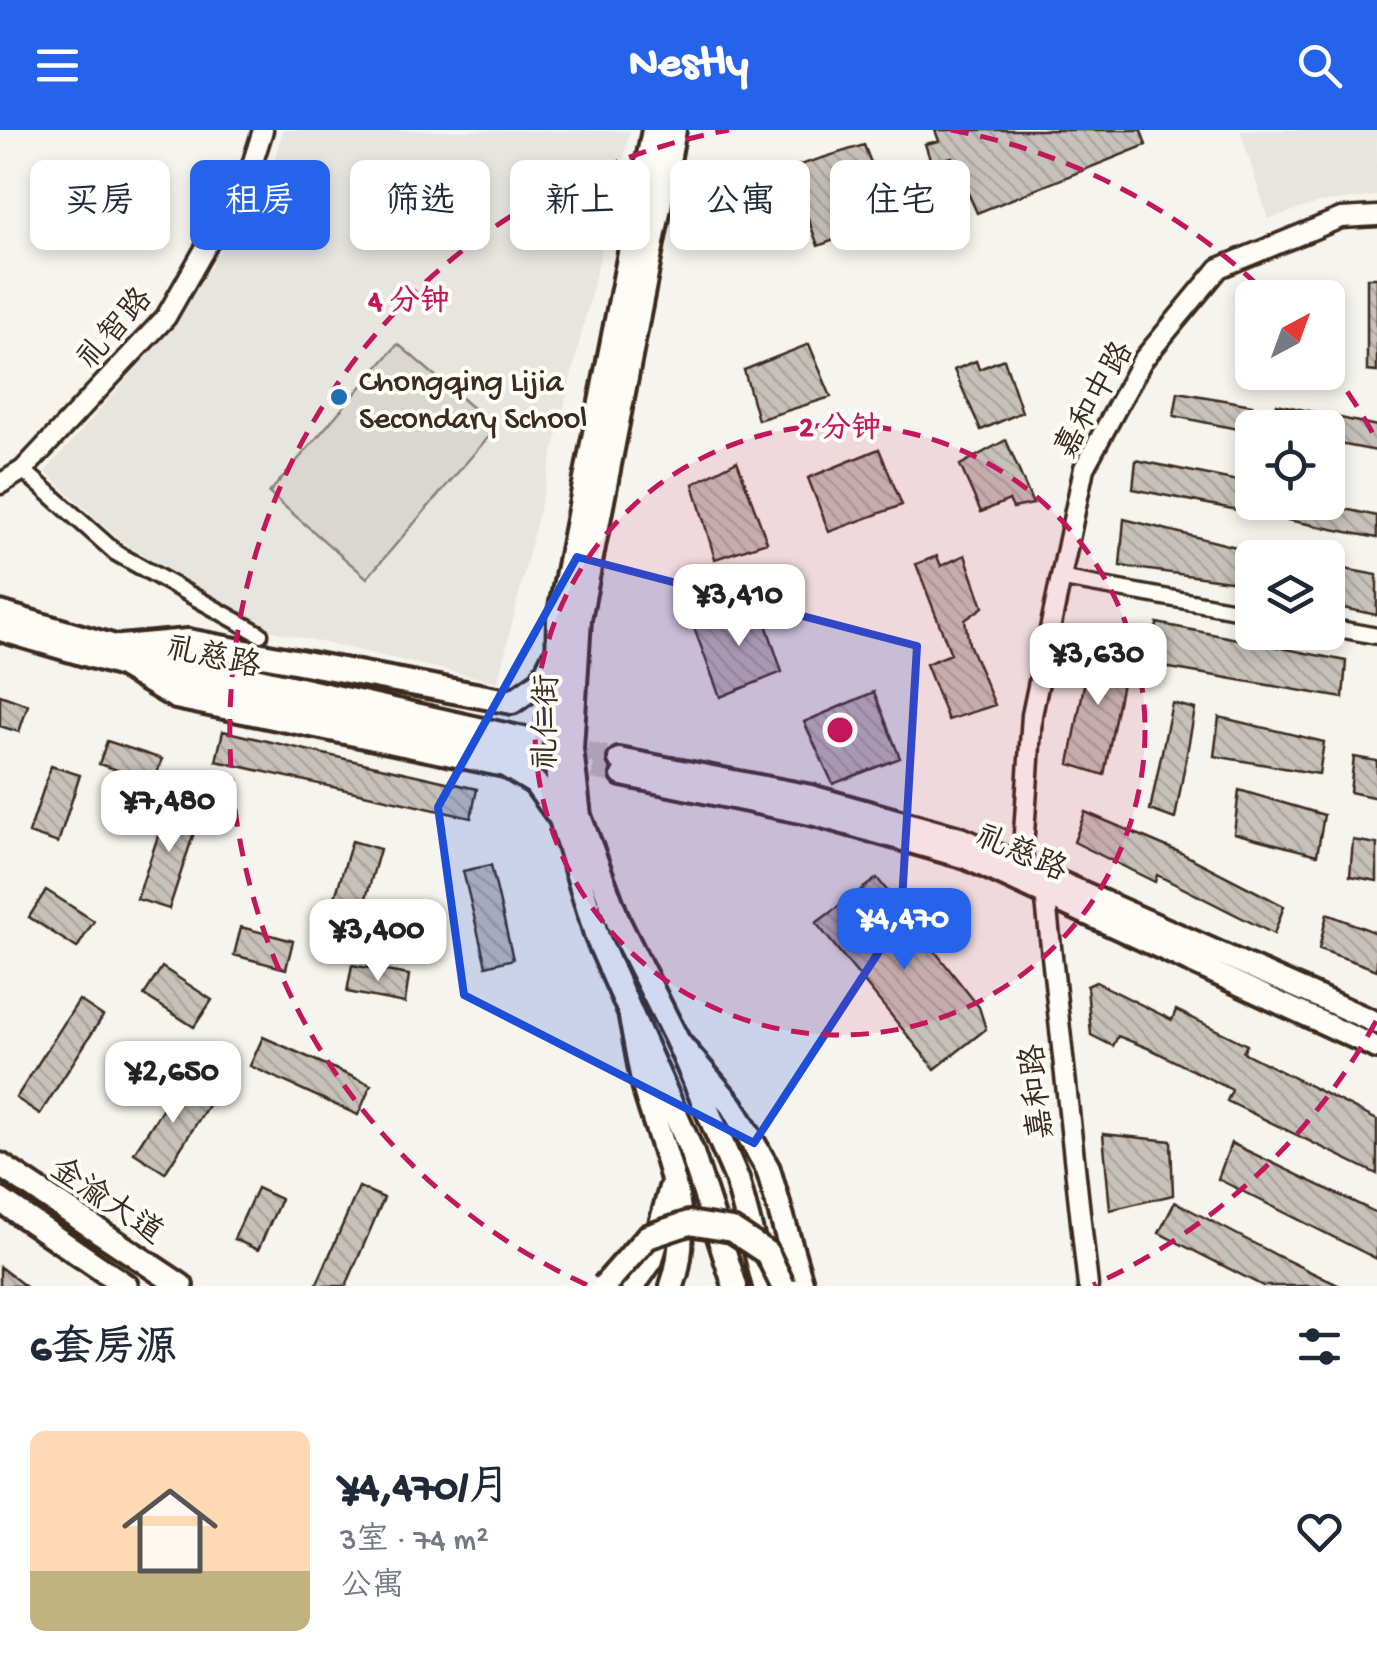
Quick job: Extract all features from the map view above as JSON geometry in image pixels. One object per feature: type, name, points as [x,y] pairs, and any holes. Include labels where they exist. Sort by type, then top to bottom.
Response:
[{"type":"main road","name":"礼仁街","points":[[654,130],[559,618],[556,748],[561,819],[597,937],[691,1150],[735,1286]]},
{"type":"main road","name":"礼仁街","points":[[674,130],[579,620],[571,748],[586,834],[619,924],[678,1042],[737,1179],[765,1286]]},
{"type":"main road","name":"礼慈路","points":[[0,612],[123,657]]},
{"type":"main road","name":"礼慈路","points":[[0,630],[533,748]]},
{"type":"main road","points":[[123,657],[188,641],[512,702],[542,682],[558,650]]},
{"type":"main road","points":[[123,657],[176,697],[505,765],[535,783],[561,819]]},
{"type":"main road","name":"礼慈路","points":[[1377,1023],[960,838],[811,796],[620,767],[815,815],[966,858],[1377,1048]]},
{"type":"main road","points":[[631,1017],[646,1092],[675,1174],[683,1255],[672,1286]]},
{"type":"main road","points":[[678,1042],[732,1106],[768,1169],[802,1286]]},
{"type":"main road","name":"金渝大道","points":[[0,1165],[181,1286]]},
{"type":"main road","points":[[633,1286],[651,1260],[675,1174]]},
{"type":"main road","name":"金渝大道","points":[[0,1200],[126,1286]]},
{"type":"main road","points":[[604,1286],[647,1238],[689,1223],[732,1230],[767,1253],[783,1286]]},
{"type":"main road","points":[[61,1244],[110,1286]]},
{"type":"street","name":"礼智路","points":[[0,484],[23,470],[166,318],[251,168],[262,130]]},
{"type":"street","name":"嘉和中路","points":[[1022,863],[1032,716],[1084,468],[1142,361],[1219,268],[1341,218],[1377,216]]},
{"type":"street","points":[[23,470],[116,553],[260,634]]},
{"type":"street","points":[[1058,578],[1235,611]]},
{"type":"street","points":[[1345,630],[1377,636]]},
{"type":"street","name":"嘉和路","points":[[1046,892],[1088,1286]]},
{"type":"highlighted area","points":[[577,557],[917,646],[901,918],[754,1143],[464,995],[438,807]]},
{"type":"shaded area","name":"Chongqing Lijia Secondary School","points":[[283,130],[630,131],[623,160],[510,160],[510,250],[601,250],[498,682],[268,630],[122,542],[45,472],[177,322],[221,250],[330,250],[330,160],[274,160]]},
{"type":"shaded area","points":[[1240,130],[1377,130],[1377,196],[1318,203],[1268,219]]},
{"type":"shaded area","points":[[398,344],[496,428],[367,578],[269,493]]},
{"type":"building","points":[[935,130],[1141,130],[1146,145],[977,213],[970,197],[970,160],[952,157],[930,160],[925,144],[939,141]]},
{"type":"building","points":[[864,145],[870,160],[830,160],[830,242],[818,246],[810,224],[810,162]]},
{"type":"building","points":[[1367,278],[1377,278],[1377,372],[1367,371]]},
{"type":"building","points":[[809,344],[831,397],[758,420],[744,370]]},
{"type":"building","points":[[1004,359],[1022,412],[981,430],[954,370],[976,361],[979,369]]},
{"type":"building","points":[[1178,392],[1252,405],[1251,410],[1235,410],[1235,429],[1174,416]]},
{"type":"building","points":[[1277,404],[1304,410],[1276,410]]},
{"type":"building","points":[[1345,419],[1377,426],[1377,451],[1345,445]]},
{"type":"building","points":[[1006,440],[1033,504],[1013,508],[1009,500],[981,512],[960,465]]},
{"type":"building","points":[[879,449],[902,505],[829,532],[808,478]]},
{"type":"building","points":[[1136,460],[1235,480],[1235,509],[1133,489]]},
{"type":"building","points":[[737,461],[767,542],[715,559],[693,484]]},
{"type":"building","points":[[1345,509],[1377,516],[1377,538],[1287,520],[1345,520]]},
{"type":"building","points":[[1124,519],[1235,547],[1235,582],[1120,566]]},
{"type":"building","points":[[965,555],[983,607],[965,620],[969,644],[995,705],[948,720],[926,664],[951,654],[916,564],[937,556],[941,566]]},
{"type":"building","points":[[1345,569],[1377,575],[1377,615],[1345,608]]},
{"type":"building","points":[[758,600],[782,672],[720,697],[694,628]]},
{"type":"building","points":[[1157,623],[1235,639],[1235,650],[1291,650],[1346,661],[1343,698],[1152,665]]},
{"type":"building","points":[[1092,643],[1128,652],[1104,775],[1069,764]]},
{"type":"building","points":[[874,692],[900,758],[833,784],[804,722]]},
{"type":"building","points":[[0,695],[28,705],[19,732],[0,726]]},
{"type":"building","points":[[1172,703],[1195,709],[1175,819],[1150,810]]},
{"type":"building","points":[[1219,717],[1324,742],[1319,774],[1214,756]]},
{"type":"building","points":[[223,731],[477,789],[471,818],[216,761]]},
{"type":"building","points":[[107,741],[162,759],[154,782],[99,764]]},
{"type":"building","points":[[1354,757],[1377,761],[1377,798],[1350,792]]},
{"type":"building","points":[[51,766],[80,775],[58,843],[29,833]]},
{"type":"building","points":[[1239,790],[1324,815],[1317,855],[1234,833]]},
{"type":"building","points":[[170,800],[201,811],[169,909],[137,899]]},
{"type":"building","points":[[1085,812],[1179,852],[1284,906],[1274,934],[1157,875],[1155,882],[1074,842]]},
{"type":"building","points":[[1353,840],[1377,844],[1377,881],[1350,876]]},
{"type":"building","points":[[352,841],[380,849],[362,912],[333,904]]},
{"type":"building","points":[[491,865],[513,959],[486,966],[463,871]]},
{"type":"building","points":[[877,878],[979,1007],[986,1029],[935,1069],[816,923]]},
{"type":"building","points":[[46,890],[94,921],[77,948],[29,917]]},
{"type":"building","points":[[1327,914],[1377,933],[1377,970],[1319,949]]},
{"type":"building","points":[[241,927],[293,941],[286,969],[234,955]]},
{"type":"building","points":[[352,965],[409,975],[405,1003],[347,992]]},
{"type":"building","points":[[162,967],[212,1000],[194,1027],[144,995]]},
{"type":"building","points":[[1096,982],[1172,1020],[1176,1010],[1247,1045],[1243,1052],[1377,1120],[1377,1174],[1227,1101],[1232,1090],[1150,1049],[1118,1036],[1113,1046],[1091,1035],[1087,986]]},
{"type":"building","points":[[79,1000],[103,1016],[40,1114],[16,1098]]},
{"type":"building","points":[[263,1037],[371,1085],[358,1115],[250,1066]]},
{"type":"building","points":[[181,1080],[212,1099],[165,1173],[134,1153]]},
{"type":"building","points":[[1103,1134],[1171,1141],[1173,1195],[1110,1210]]},
{"type":"building","points":[[1231,1143],[1377,1213],[1377,1259],[1218,1179]]},
{"type":"building","points":[[359,1187],[384,1198],[346,1286],[316,1286]]},
{"type":"building","points":[[257,1188],[281,1199],[258,1250],[234,1239]]},
{"type":"building","points":[[1175,1202],[1340,1286],[1263,1286],[1159,1233]]},
{"type":"building","points":[[0,1267],[25,1286],[0,1286]]},
{"type":"tunnel","points":[[557,745],[619,759]]},
{"type":"tunnel","points":[[534,757],[622,775]]},
{"type":"place","name":"Chongqing Lijia Secondary School","points":[[339,397]]}]
